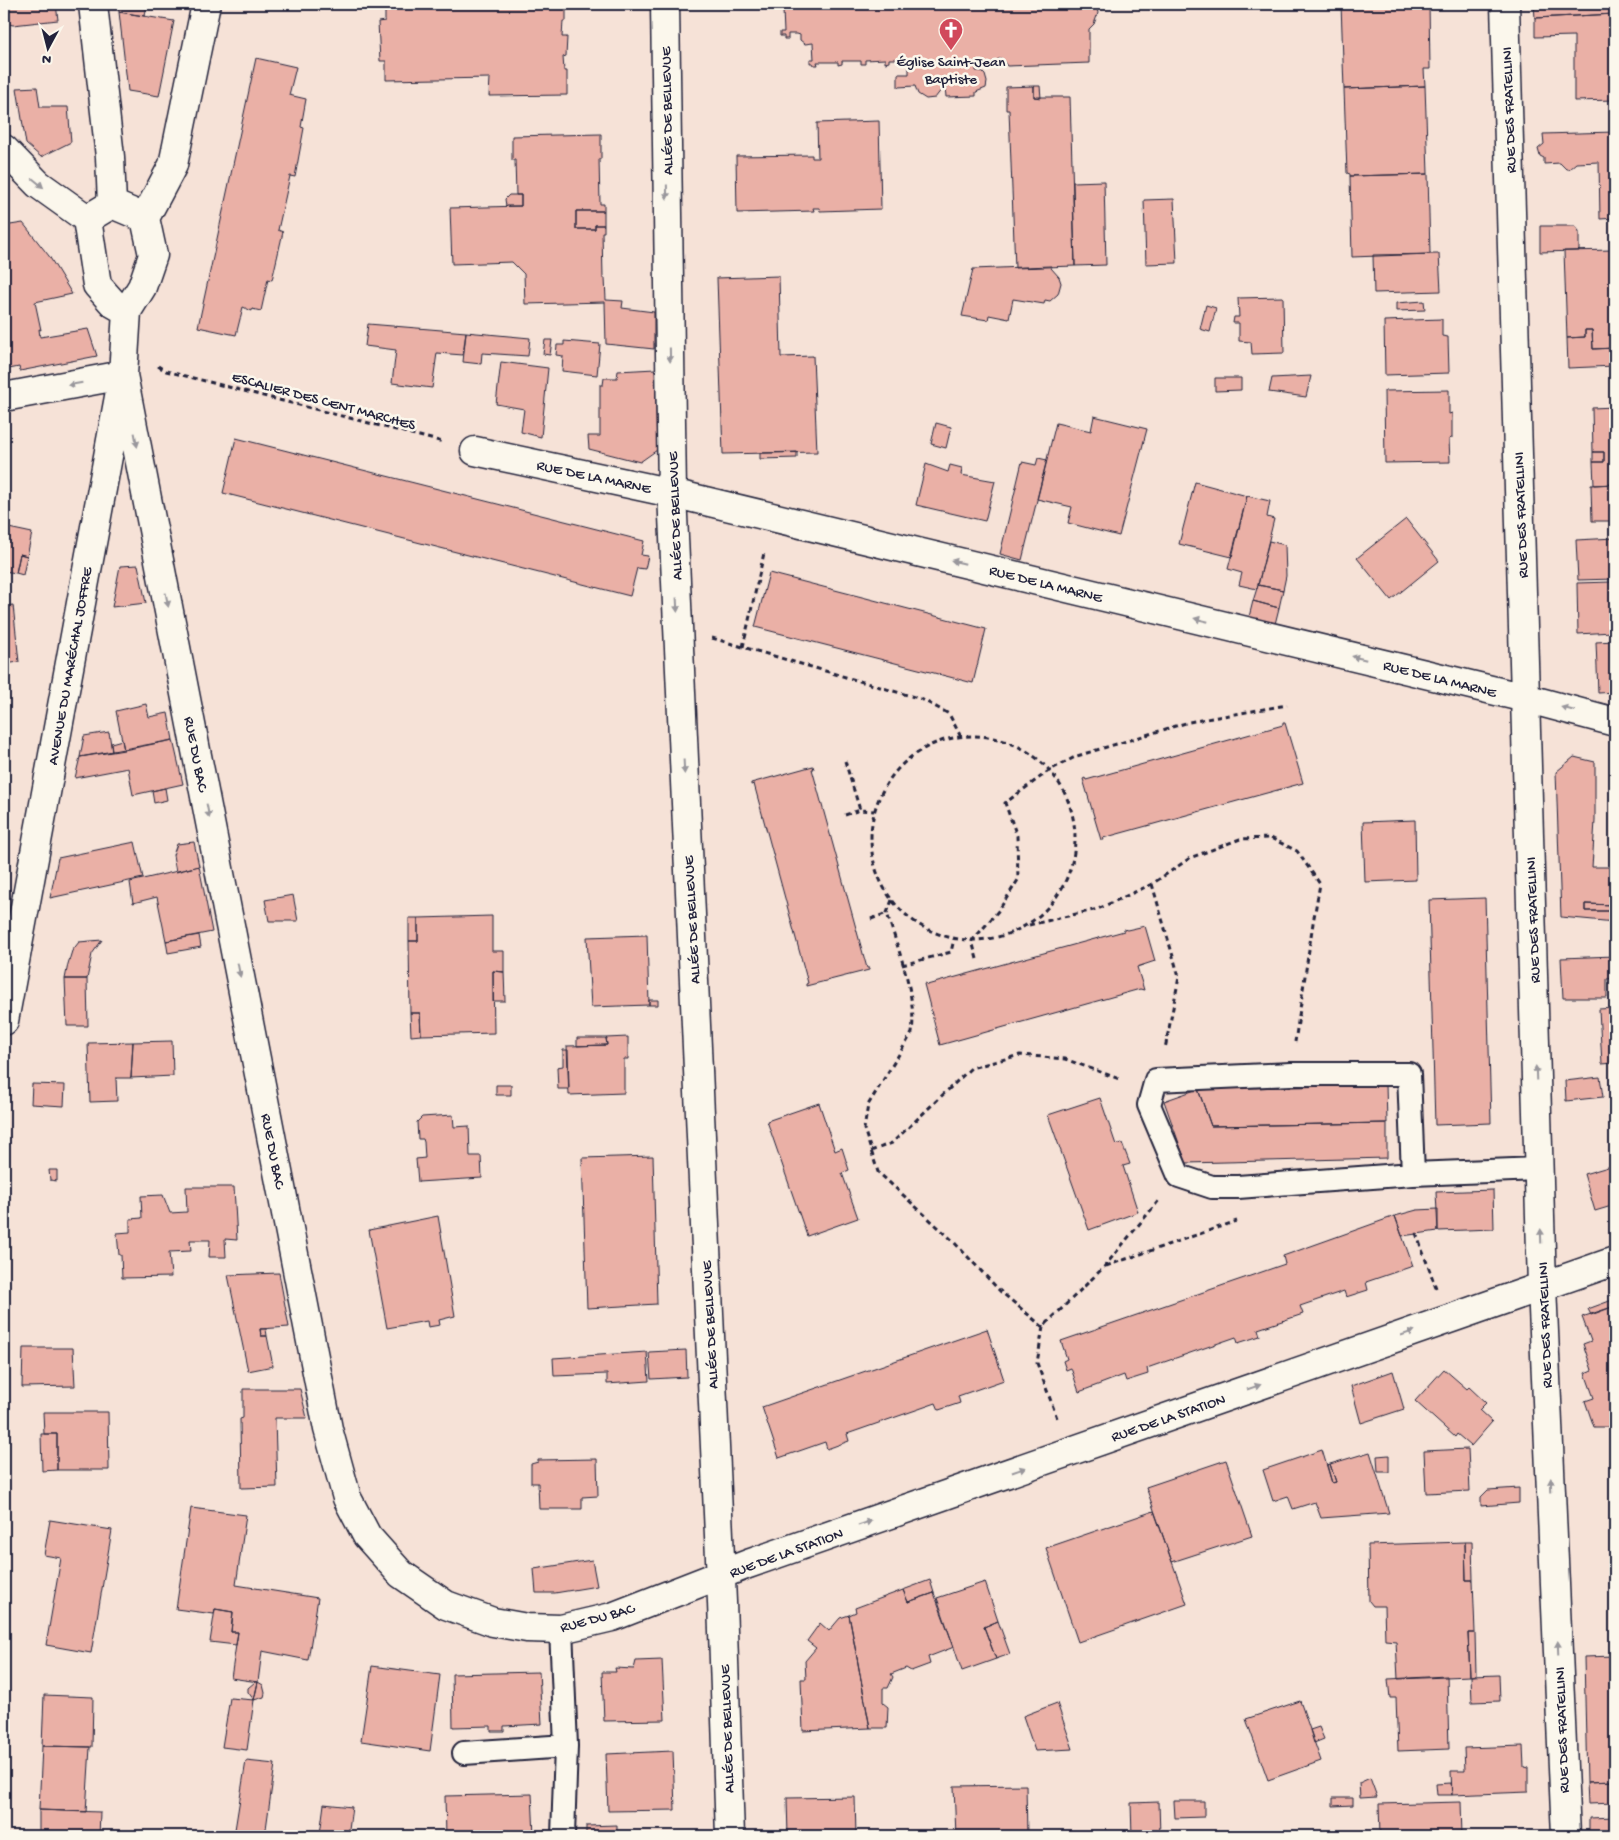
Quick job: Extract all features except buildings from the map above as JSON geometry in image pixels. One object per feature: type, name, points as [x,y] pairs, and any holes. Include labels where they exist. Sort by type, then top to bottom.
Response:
[{"type":"street","points":[[93,4],[110,157],[112,204]]},
{"type":"street","points":[[4,149],[38,184],[87,219],[97,285],[113,303],[127,310],[142,288],[153,255],[145,218],[173,165],[206,4]]},
{"type":"street","name":"ALLÉE DE BELLEVUE","points":[[664,4],[672,493],[721,1576],[730,1836]]},
{"type":"street","name":"RUE DES FRATELLINI","points":[[1505,4],[1538,1169],[1566,1836]]},
{"type":"street","points":[[112,204],[145,218]]},
{"type":"street","points":[[87,219],[112,204]]},
{"type":"street","name":"AVENUE DU MARÉCHAL JOFFRE","points":[[4,1021],[123,375],[127,310]]},
{"type":"street","points":[[4,397],[123,375]]},
{"type":"street","name":"RUE DU BAC","points":[[123,375],[328,1429],[347,1498],[367,1536],[401,1574],[446,1605],[493,1622],[527,1628],[561,1630],[612,1617],[721,1576]]},
{"type":"street","name":"RUE DE LA MARNE","points":[[476,450],[672,493],[1525,698],[1615,722]]},
{"type":"street","name":"RUE DE LA STATION","points":[[721,1576],[748,1564],[1615,1261]]},
{"type":"lane","points":[[1413,1174],[1409,1074],[1291,1074],[1156,1080],[1149,1105],[1179,1176],[1212,1187],[1413,1174],[1538,1169]]},
{"type":"lane","points":[[561,1630],[566,1746],[562,1836]]},
{"type":"lane","points":[[464,1754],[566,1746]]},
{"type":"path","name":"ESCALIER DES CENT MARCHES","points":[[166,370],[476,450]]},
{"type":"path","points":[[743,647],[764,553]]},
{"type":"path","points":[[678,628],[920,699],[949,714],[961,737]]},
{"type":"path","points":[[972,941],[999,910],[1018,880],[1017,836],[1005,803],[1050,770],[1077,756],[1190,722],[1288,705]]},
{"type":"path","points":[[1026,926],[1046,910],[1064,885],[1074,860],[1076,837],[1072,811],[1063,789],[1050,770],[1035,756],[1017,746],[992,737],[972,735],[950,738],[929,745],[903,763],[882,790],[874,812],[871,832],[873,859],[881,882],[892,900],[906,915],[931,931],[954,939],[972,941],[1098,909],[1152,884],[1190,858],[1240,839],[1271,838],[1297,851],[1320,884],[1299,1008],[1291,1074]]},
{"type":"path","points":[[845,761],[860,810]]},
{"type":"path","points":[[845,815],[860,810],[874,812]]},
{"type":"path","points":[[871,1151],[892,1143],[971,1068],[1020,1055],[1065,1060],[1119,1080],[1156,1080],[1163,1057],[1179,977],[1152,884]]},
{"type":"path","points":[[892,900],[887,914],[912,1003],[913,1022],[912,1034],[868,1105],[864,1129],[878,1172],[951,1239],[1000,1291],[1043,1327]]},
{"type":"path","points":[[871,919],[887,914]]},
{"type":"path","points":[[902,965],[951,952],[954,939]]},
{"type":"path","points":[[972,941],[977,959]]},
{"type":"path","points":[[1070,1452],[1037,1363],[1043,1327],[1104,1266],[1179,1176]]},
{"type":"path","points":[[1104,1266],[1245,1218]]},
{"type":"path","points":[[1416,1233],[1447,1319]]},
{"type":"place","name":"Église Saint-Jean Baptiste","points":[[951,51]]}]
